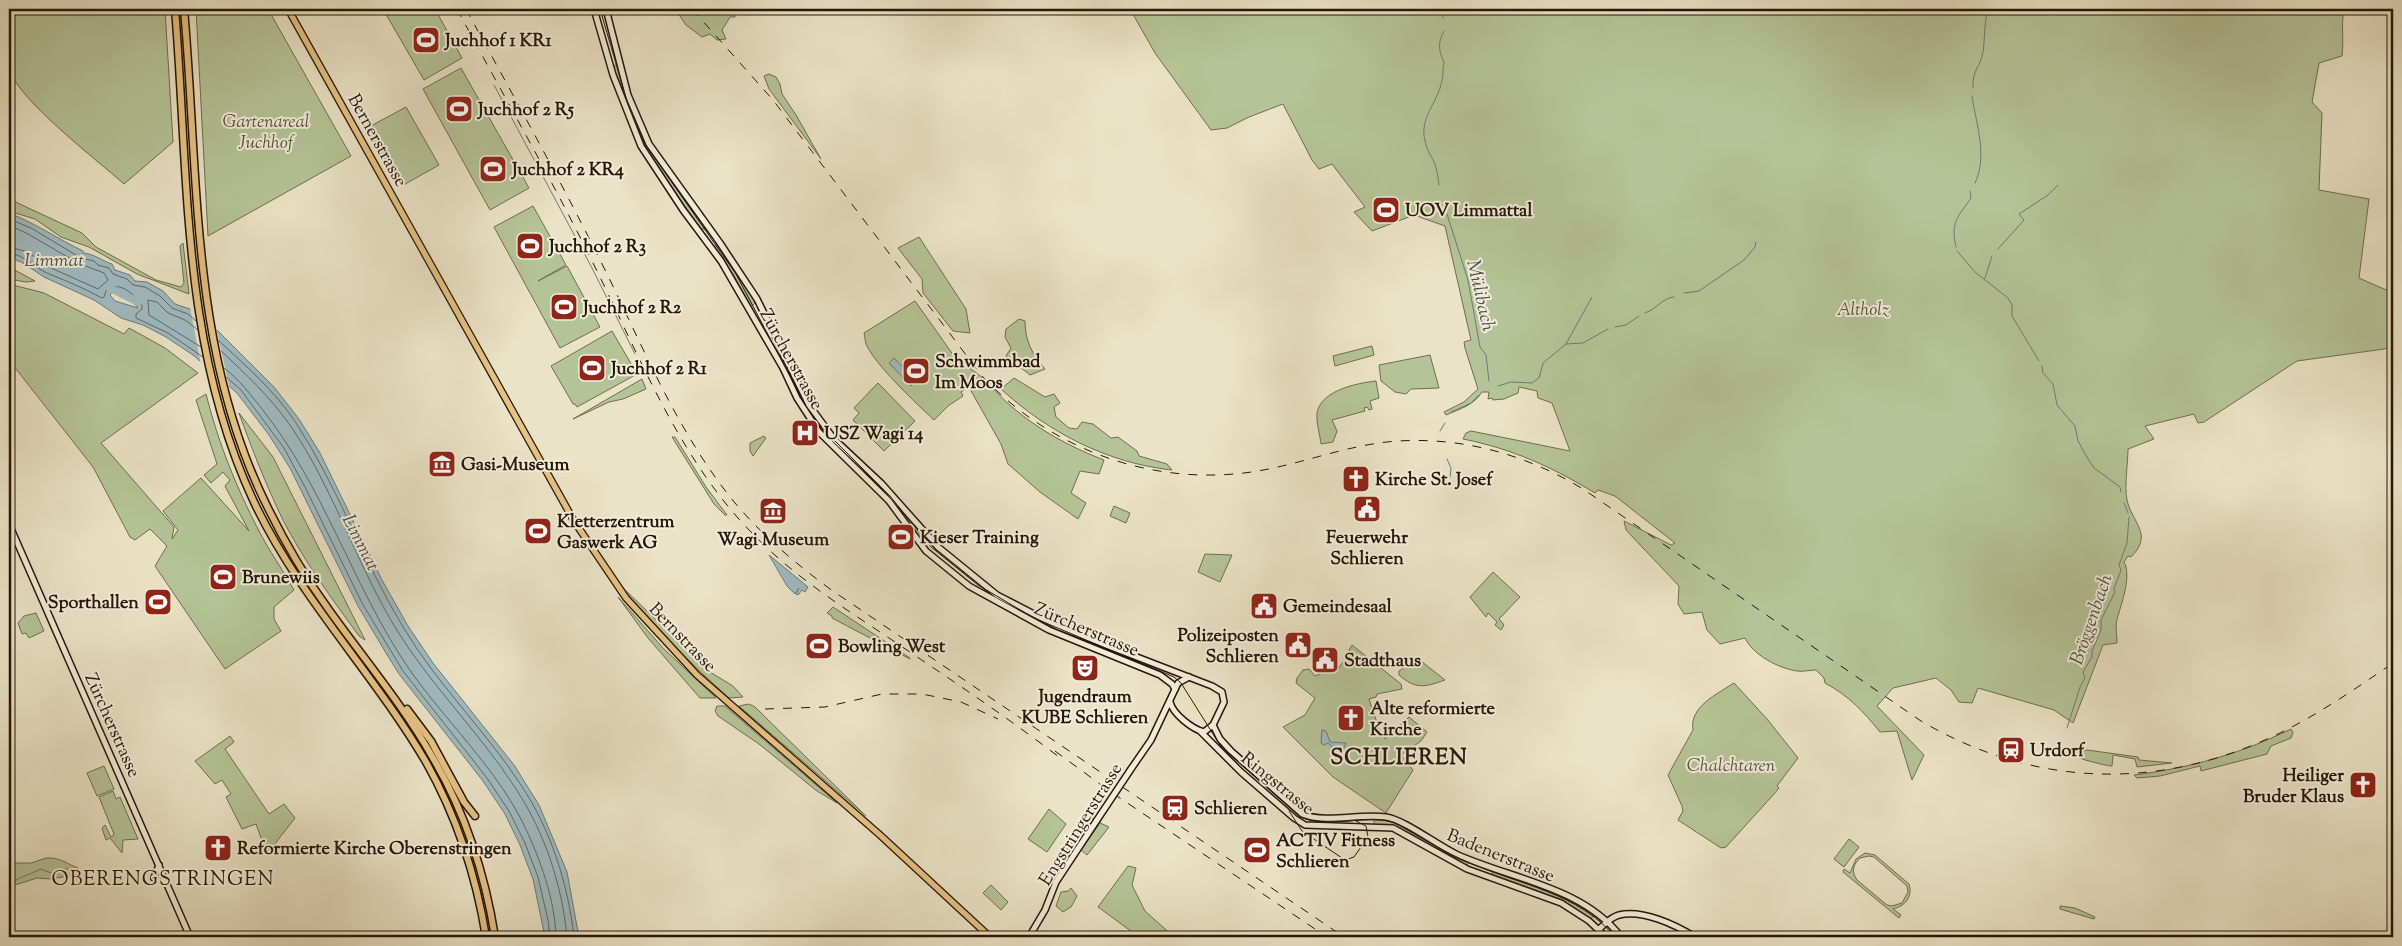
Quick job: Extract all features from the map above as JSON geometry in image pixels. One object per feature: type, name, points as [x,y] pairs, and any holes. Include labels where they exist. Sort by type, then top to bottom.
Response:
[{"type":"highway","points":[[175,9],[188,217],[195,291],[201,330],[217,402],[240,470],[282,554],[314,604],[396,715],[440,788],[460,834],[471,866],[486,937]]},
{"type":"highway","points":[[184,9],[198,221],[208,308],[219,371],[230,413],[251,470],[282,538],[315,591],[414,727],[454,796],[480,865],[495,937]]},
{"type":"highway","points":[[349,638],[424,732],[464,802],[475,816]]},
{"type":"main road","name":"Bernerstrasse","points":[[288,9],[442,285]]},
{"type":"main road","name":"Zürcherstrasse","points":[[594,9],[613,75],[637,137],[702,236],[721,261],[812,422],[831,444],[889,501],[921,544],[935,559],[966,584],[1001,606],[1049,630],[1160,675],[1172,684],[1175,689]]},
{"type":"main road","name":"Zürcherstrasse","points":[[607,11],[628,95],[643,134],[677,187],[710,230],[763,311],[800,389],[815,415],[834,439],[900,503],[928,537],[990,591],[1018,607],[1067,630],[1212,686],[1222,692],[1224,707],[1213,725]]},
{"type":"main road","points":[[597,19],[607,11]]},
{"type":"main road","points":[[702,236],[710,230]]},
{"type":"main road","name":"Bernstrasse","points":[[442,285],[574,521],[599,561],[642,618],[697,675],[897,850],[990,937]]},
{"type":"main road","points":[[752,316],[763,311]]},
{"type":"main road","name":"Zürcherstrasse","points":[[9,524],[160,864],[190,937]]},
{"type":"main road","points":[[921,544],[928,537]]},
{"type":"main road","points":[[1174,711],[1170,702],[1175,689],[1180,681],[1189,677]]},
{"type":"main road","name":"Engstringerstrasse","points":[[1029,937],[1045,910],[1056,882],[1131,769],[1170,702]]},
{"type":"main road","name":"Engstringerstrasse","points":[[1157,727],[1166,716],[1174,711]]},
{"type":"main road","name":"Ringstrasse","points":[[1174,711],[1200,732],[1236,768],[1302,824],[1316,827],[1380,827]]},
{"type":"main road","points":[[1200,732],[1208,731],[1213,725]]},
{"type":"main road","name":"Ringstrasse","points":[[1213,725],[1220,739],[1231,752],[1254,770],[1298,811],[1313,817],[1363,816]]},
{"type":"main road","name":"Badenerstrasse","points":[[1363,816],[1389,817],[1452,852],[1561,893],[1586,906],[1608,922],[1622,937]]},
{"type":"main road","name":"Badenerstrasse","points":[[1380,827],[1399,830],[1441,856],[1477,873],[1560,903],[1599,929],[1606,937]]},
{"type":"main road","points":[[154,878],[160,864]]},
{"type":"main road","points":[[1477,873],[1484,864]]},
{"type":"main road","points":[[1599,929],[1608,922],[1623,915],[1655,918],[1695,937]]},
{"type":"main road","points":[[1892,937],[1908,935],[1919,937]]},
{"type":"green space","name":"Gartenareal Juchhof","points":[[9,9],[165,9],[173,142],[124,184],[44,114],[17,83],[8,65]]},
{"type":"green space","name":"Gartenareal Juchhof","points":[[196,9],[268,9],[351,156],[208,236]]},
{"type":"green space","name":"Juchhof 1 KR1","points":[[383,9],[435,9],[462,58],[424,80]]},
{"type":"green space","points":[[675,9],[735,9],[735,17],[730,17],[722,30],[726,39],[717,40],[710,34],[702,37],[686,25]]},
{"type":"green space","name":"Altholz","points":[[1130,9],[2344,9],[2342,56],[2319,63],[2312,102],[2322,113],[2319,190],[2369,199],[2359,278],[2393,293],[2393,346],[2384,349],[2297,361],[2204,422],[2198,423],[2194,414],[2145,426],[2154,439],[2128,449],[2126,495],[2140,528],[2141,542],[2138,549],[2131,557],[2128,556],[2124,562],[2127,575],[2123,599],[2116,622],[2117,643],[2103,645],[2073,723],[2054,710],[1978,688],[1972,703],[1959,702],[1951,690],[1936,678],[1893,688],[1877,706],[1924,755],[1912,780],[1897,731],[1880,732],[1855,704],[1825,683],[1824,678],[1816,670],[1797,671],[1774,664],[1754,650],[1745,638],[1720,644],[1707,630],[1702,612],[1684,614],[1678,604],[1679,586],[1626,530],[1624,521],[1671,545],[1675,543],[1615,496],[1598,490],[1595,493],[1532,460],[1499,448],[1463,439],[1466,433],[1471,431],[1570,451],[1552,403],[1538,398],[1537,391],[1519,387],[1518,393],[1504,399],[1493,400],[1492,398],[1488,399],[1489,392],[1482,392],[1466,406],[1446,415],[1444,412],[1464,402],[1478,389],[1465,348],[1464,342],[1471,340],[1445,226],[1414,215],[1372,231],[1354,212],[1365,207],[1332,164],[1319,169],[1312,160],[1283,104],[1227,128],[1211,130],[1155,53]]},
{"type":"green space","points":[[619,64],[630,106],[645,141],[706,229],[701,229],[644,148],[612,66]]},
{"type":"green space","points":[[461,68],[529,188],[490,210],[423,89]]},
{"type":"green space","points":[[769,74],[776,77],[782,94],[821,159],[769,89],[764,76]]},
{"type":"green space","points":[[406,107],[439,165],[400,187],[367,128]]},
{"type":"green space","points":[[9,199],[82,233],[96,247],[156,280],[181,287],[184,283],[180,246],[183,243],[189,294],[137,274],[89,247],[61,237],[35,219],[9,211]]},
{"type":"green space","points":[[533,206],[566,265],[538,281],[567,266],[600,327],[560,348],[494,227]]},
{"type":"green space","points":[[919,237],[966,309],[970,333],[953,331],[923,293],[922,279],[898,248]]},
{"type":"green space","points":[[718,243],[753,296],[756,302],[751,307],[733,274],[713,248]]},
{"type":"green space","points":[[9,267],[35,281],[26,282],[9,279]]},
{"type":"green space","points":[[9,284],[44,293],[124,334],[129,328],[165,348],[198,373],[101,443],[174,527],[172,539],[178,530],[163,511],[201,478],[249,531],[225,486],[230,480],[223,472],[211,483],[204,475],[217,464],[196,400],[206,394],[228,464],[243,498],[263,538],[294,590],[274,607],[274,619],[281,631],[225,669],[155,566],[167,546],[150,529],[135,540],[130,537],[93,467],[9,360]]},
{"type":"green space","points":[[915,301],[959,363],[974,371],[1012,407],[1033,423],[1067,444],[1104,460],[1099,474],[1080,471],[1071,493],[1086,503],[1078,519],[1040,492],[1008,464],[1001,444],[970,389],[967,388],[961,392],[963,396],[948,406],[934,420],[878,363],[866,344],[864,333]]},
{"type":"green space","points":[[1019,319],[1025,321],[1026,335],[1030,347],[1045,369],[1030,375],[1006,356],[1011,348],[1005,337],[1006,329]]},
{"type":"green space","name":"Juchhof 2 R1","points":[[612,331],[637,374],[577,407],[573,404],[551,366]]},
{"type":"green space","points":[[1372,346],[1374,355],[1335,366],[1333,356]]},
{"type":"green space","points":[[784,355],[798,389],[818,422],[832,438],[879,482],[922,533],[921,538],[918,537],[879,491],[828,439],[797,394],[777,359]]},
{"type":"green space","points":[[1430,355],[1439,388],[1411,389],[1406,394],[1395,392],[1381,381],[1379,365]]},
{"type":"green space","points":[[1014,378],[1045,397],[1054,394],[1060,403],[1054,407],[1056,417],[1069,428],[1077,429],[1082,422],[1093,424],[1111,438],[1118,437],[1137,451],[1139,456],[1167,464],[1172,470],[1148,466],[1102,453],[1059,432],[1019,405],[1001,389]]},
{"type":"green space","points":[[642,379],[646,389],[623,399],[609,402],[573,419]]},
{"type":"green space","points":[[1376,381],[1379,398],[1370,401],[1372,409],[1369,410],[1367,407],[1364,408],[1365,411],[1332,420],[1337,431],[1333,442],[1321,444],[1317,413],[1325,399],[1341,389]]},
{"type":"green space","points":[[878,383],[915,421],[884,451],[853,420],[859,413],[854,408]]},
{"type":"green space","points":[[239,413],[273,457],[365,640],[359,636],[329,594],[291,535],[265,480]]},
{"type":"green space","points":[[764,436],[766,438],[753,456],[750,451],[750,443]]},
{"type":"green space","points":[[672,437],[675,437],[706,487],[727,515],[714,504]]},
{"type":"green space","points":[[1114,506],[1130,513],[1126,523],[1110,516]]},
{"type":"green space","points":[[1205,554],[1232,555],[1220,582],[1198,572]]},
{"type":"green space","points":[[1493,572],[1520,597],[1499,619],[1504,625],[1501,630],[1495,625],[1497,622],[1488,613],[1486,617],[1470,597]]},
{"type":"green space","points":[[618,583],[710,672],[733,686],[743,697],[729,698],[685,657]]},
{"type":"green space","points":[[618,597],[663,648],[716,698],[700,698],[648,638]]},
{"type":"green space","points":[[833,607],[910,659],[832,618],[827,613]]},
{"type":"green space","points":[[36,613],[44,631],[29,638],[26,633],[22,634],[18,623],[24,616]]},
{"type":"green space","points":[[1352,645],[1401,684],[1402,689],[1377,694],[1376,697],[1369,699],[1379,729],[1385,739],[1409,717],[1427,732],[1421,741],[1401,755],[1413,770],[1386,813],[1333,777],[1283,727],[1305,715],[1315,698],[1296,683],[1303,670],[1309,669],[1315,676],[1327,667],[1331,670],[1337,670],[1349,654],[1348,652]]},
{"type":"green space","points":[[1416,660],[1421,661],[1445,680],[1421,686],[1405,680],[1399,675],[1399,671]]},
{"type":"green space","name":"Chalchtaren","points":[[1734,683],[1767,719],[1798,758],[1777,786],[1779,788],[1774,794],[1726,847],[1721,848],[1678,820],[1683,811],[1682,806],[1668,775],[1693,730],[1695,714],[1706,702]]},
{"type":"green space","points":[[749,704],[755,707],[866,816],[739,706]]},
{"type":"green space","points":[[717,706],[725,706],[837,803],[817,791],[759,744],[718,716],[715,711]]},
{"type":"green space","points":[[2291,729],[2293,733],[2291,738],[2271,746],[2267,754],[2201,771],[2200,766],[2160,776],[2137,778],[2134,775],[2214,759],[2253,746]]},
{"type":"green space","points":[[230,736],[234,742],[225,749],[269,814],[284,804],[295,818],[270,850],[264,846],[256,824],[242,829],[226,797],[231,794],[222,780],[215,784],[195,761]]},
{"type":"green space","points":[[2087,750],[2138,757],[2139,760],[2172,763],[2137,767],[2135,759],[2113,755],[2112,766],[2110,766],[2082,759],[2082,751]]},
{"type":"green space","points":[[104,766],[114,789],[97,796],[87,773]]},
{"type":"green space","points":[[113,791],[116,799],[120,797],[138,839],[123,840],[122,853],[110,838],[106,840],[102,828],[105,825],[111,837],[113,836],[114,834],[99,797]]},
{"type":"green space","points":[[1049,809],[1066,824],[1047,852],[1028,839]]},
{"type":"green space","points":[[1090,816],[1093,819],[1055,875],[1052,876],[1049,872],[1053,873],[1060,863],[1058,862]]},
{"type":"green space","points":[[1374,817],[1397,822],[1446,851],[1469,860],[1467,866],[1397,828],[1374,826]]},
{"type":"green space","points":[[1100,823],[1109,827],[1087,855],[1081,850]]},
{"type":"green space","points":[[1849,839],[1859,847],[1844,867],[1834,859]]},
{"type":"green space","points":[[1865,853],[1875,855],[1909,884],[1909,897],[1901,906],[1893,909],[1901,915],[1899,918],[1843,872],[1844,869],[1850,873],[1856,859]],"holes":[[[1874,857],[1907,886],[1908,892],[1902,903],[1892,906],[1887,905],[1855,877],[1853,871],[1860,858]]]},
{"type":"green space","points":[[46,858],[59,860],[78,868],[79,874],[51,879],[37,878],[15,885],[9,892],[9,863],[31,863]]},
{"type":"green space","points":[[1128,866],[1136,868],[1132,885],[1145,911],[1174,937],[1139,937],[1098,907]]},
{"type":"green space","points":[[1493,870],[1552,892],[1595,913],[1591,919],[1553,897],[1491,877]]},
{"type":"green space","points":[[991,885],[1008,902],[1001,910],[983,893]]},
{"type":"green space","points":[[1071,888],[1077,896],[1071,907],[1063,912],[1056,906],[1061,892],[1068,891]]},
{"type":"green space","points":[[2060,906],[2075,908],[2095,917],[2094,919],[2060,909]]},
{"type":"water","name":"Limmat","points":[[9,213],[37,226],[83,251],[83,253],[112,264],[115,270],[130,275],[135,281],[147,282],[163,291],[175,304],[190,309],[219,332],[274,387],[299,419],[320,453],[382,580],[408,626],[433,663],[514,765],[539,805],[567,872],[579,937],[545,937],[533,879],[520,845],[505,814],[483,781],[399,674],[358,606],[290,468],[269,435],[237,393],[193,355],[166,337],[143,325],[121,318],[94,300],[44,277],[23,263],[9,257]],"holes":[[[113,291],[129,297],[138,308],[115,301],[110,295]]]},
{"type":"water","points":[[894,358],[916,381],[911,386],[889,363]]},
{"type":"water","points":[[769,555],[808,587],[805,592],[802,590],[798,595],[796,594],[799,588],[795,594],[787,586]]},
{"type":"water","points":[[1322,730],[1326,731],[1330,742],[1346,743],[1341,755],[1336,756],[1331,751],[1333,748],[1328,743],[1324,745],[1321,743]]},
{"type":"pier","points":[[190,307],[216,327],[230,390],[201,365]]},
{"type":"waterway","name":"Mülibach","points":[[1442,9],[1443,18]]},
{"type":"waterway","name":"Bröggenbach","points":[[1973,88],[1975,73],[1983,52],[1988,9]]},
{"type":"waterway","name":"Mülibach","points":[[1439,185],[1436,167],[1426,146],[1424,132],[1427,117],[1443,78],[1444,62],[1440,46],[1444,31]]},
{"type":"waterway","points":[[494,85],[592,268],[635,354]]},
{"type":"waterway","name":"Bröggenbach","points":[[1972,96],[1981,151],[1979,173],[1975,183]]},
{"type":"waterway","points":[[1998,249],[2024,220],[2019,214],[2048,195],[2058,185]]},
{"type":"waterway","name":"Bröggenbach","points":[[1956,247],[1954,238],[1956,220],[1971,198],[1970,191]]},
{"type":"waterway","name":"Mülibach","points":[[1447,214],[1468,280],[1480,347],[1486,355],[1489,381]]},
{"type":"waterway","points":[[1684,293],[1699,291],[1744,260],[1755,247],[1756,242]]},
{"type":"waterway","name":"Bröggenbach","points":[[1957,251],[1975,272],[2008,298],[2012,305],[2012,316],[2039,361]]},
{"type":"waterway","points":[[1985,278],[1992,256]]},
{"type":"waterway","name":"Limmat","points":[[110,288],[138,302]]},
{"type":"waterway","points":[[1566,344],[1592,297]]},
{"type":"waterway","points":[[1645,313],[1666,299],[1674,297]]},
{"type":"waterway","points":[[1615,327],[1626,325],[1639,316]]},
{"type":"waterway","points":[[1498,386],[1511,382],[1532,383],[1539,378],[1543,363],[1566,344],[1583,343],[1608,329]]},
{"type":"waterway","name":"Bröggenbach","points":[[2042,366],[2043,373],[2053,384],[2057,405],[2075,426],[2078,441],[2088,459],[2094,468],[2120,487],[2121,492]]},
{"type":"waterway","name":"Mülibach","points":[[1451,412],[1471,403],[1479,395]]},
{"type":"waterway","name":"Mülibach","points":[[1440,431],[1445,423]]},
{"type":"waterway","name":"Mülibach","points":[[1447,459],[1451,468],[1450,477]]},
{"type":"waterway","name":"Bröggenbach","points":[[2124,503],[2128,513]]},
{"type":"waterway","name":"Bröggenbach","points":[[2067,728],[2080,687],[2085,678],[2083,672],[2092,657],[2092,651],[2101,630],[2101,620],[2115,592],[2114,589],[2121,570],[2119,565],[2127,543],[2129,517]]},
{"type":"waterway","points":[[9,883],[41,869],[51,873],[60,869],[78,869]]},
{"type":"tram line","points":[[600,9],[628,104],[645,144],[736,274],[805,405],[824,430],[890,496],[931,547],[978,585],[1034,618],[1174,677],[1181,683],[1220,745],[1301,817],[1311,821],[1323,822],[1384,820],[1395,823],[1460,859],[1566,900],[1600,922],[1615,937]]},
{"type":"tram line","points":[[1289,811],[1302,831],[1345,860],[1354,857],[1368,837],[1366,826],[1356,821]]},
{"type":"railway","points":[[457,9],[576,229],[662,404],[702,472],[726,504],[767,548],[800,576],[835,602],[996,711],[1059,757]]},
{"type":"railway","points":[[466,9],[580,221],[676,413],[713,474],[735,503],[757,527],[780,549],[830,589],[1344,937]]},
{"type":"railway","points":[[692,9],[773,100],[982,376],[1010,402],[1040,425],[1073,444],[1108,458],[1144,468],[1182,474],[1220,475],[1276,468],[1362,446],[1398,441],[1447,442],[1471,445],[1517,458],[1562,477],[1583,489],[1921,721],[1965,743],[2010,760],[2055,770],[2101,774],[2147,772],[2193,764],[2239,751],[2312,716],[2393,663]]},
{"type":"railway","points":[[765,709],[825,707],[882,694],[922,694],[961,702],[998,719]]},
{"type":"railway","points":[[1055,751],[1108,790],[1327,937]]},
{"type":"place","name":"Juchhof 1 KR1","points":[[426,40]]},
{"type":"place","name":"Juchhof 2 R5","points":[[459,109]]},
{"type":"place","name":"Juchhof 2 KR4","points":[[493,169]]},
{"type":"place","name":"UOV Limmattal","points":[[1386,210]]},
{"type":"place","name":"Juchhof 2 R3","points":[[530,246]]},
{"type":"place","name":"Juchhof 2 R2","points":[[564,307]]},
{"type":"place","name":"Juchhof 2 R1","points":[[592,368]]},
{"type":"place","name":"Schwimmbad Im Moos","points":[[916,371]]},
{"type":"place","name":"USZ Wagi 14","points":[[805,433]]},
{"type":"place","name":"Gasi-Museum","points":[[442,464]]},
{"type":"place","name":"Kirche St. Josef","points":[[1356,479]]},
{"type":"place","name":"Feuerwehr Schlieren","points":[[1367,509]]},
{"type":"place","name":"Wagi Museum","points":[[773,511]]},
{"type":"place","name":"Kletterzentrum Gaswerk AG","points":[[538,531]]},
{"type":"place","name":"Kieser Training","points":[[901,537]]},
{"type":"place","name":"Brunewiis","points":[[223,577]]},
{"type":"place","name":"Sporthallen","points":[[158,602]]},
{"type":"place","name":"Gemeindesaal","points":[[1264,606]]},
{"type":"place","name":"Polizeiposten Schlieren","points":[[1298,645]]},
{"type":"place","name":"Bowling West","points":[[819,646]]},
{"type":"place","name":"Stadthaus","points":[[1325,660]]},
{"type":"place","name":"Jugendraum KUBE Schlieren","points":[[1085,668]]},
{"type":"place","name":"Alte reformierte Kirche","points":[[1351,718]]},
{"type":"place","name":"Urdorf","points":[[2011,750]]},
{"type":"place","name":"Heiliger Bruder Klaus","points":[[2363,785]]},
{"type":"place","name":"Schlieren","points":[[1175,808]]},
{"type":"place","name":"Reformierte Kirche Oberenstringen","points":[[218,848]]},
{"type":"place","name":"ACTIV Fitness Schlieren","points":[[1257,850]]},
{"type":"district","name":"SCHLIEREN","points":[[1399,756]]},
{"type":"district","name":"OBERENGSTRINGEN","points":[[163,878]]}]
